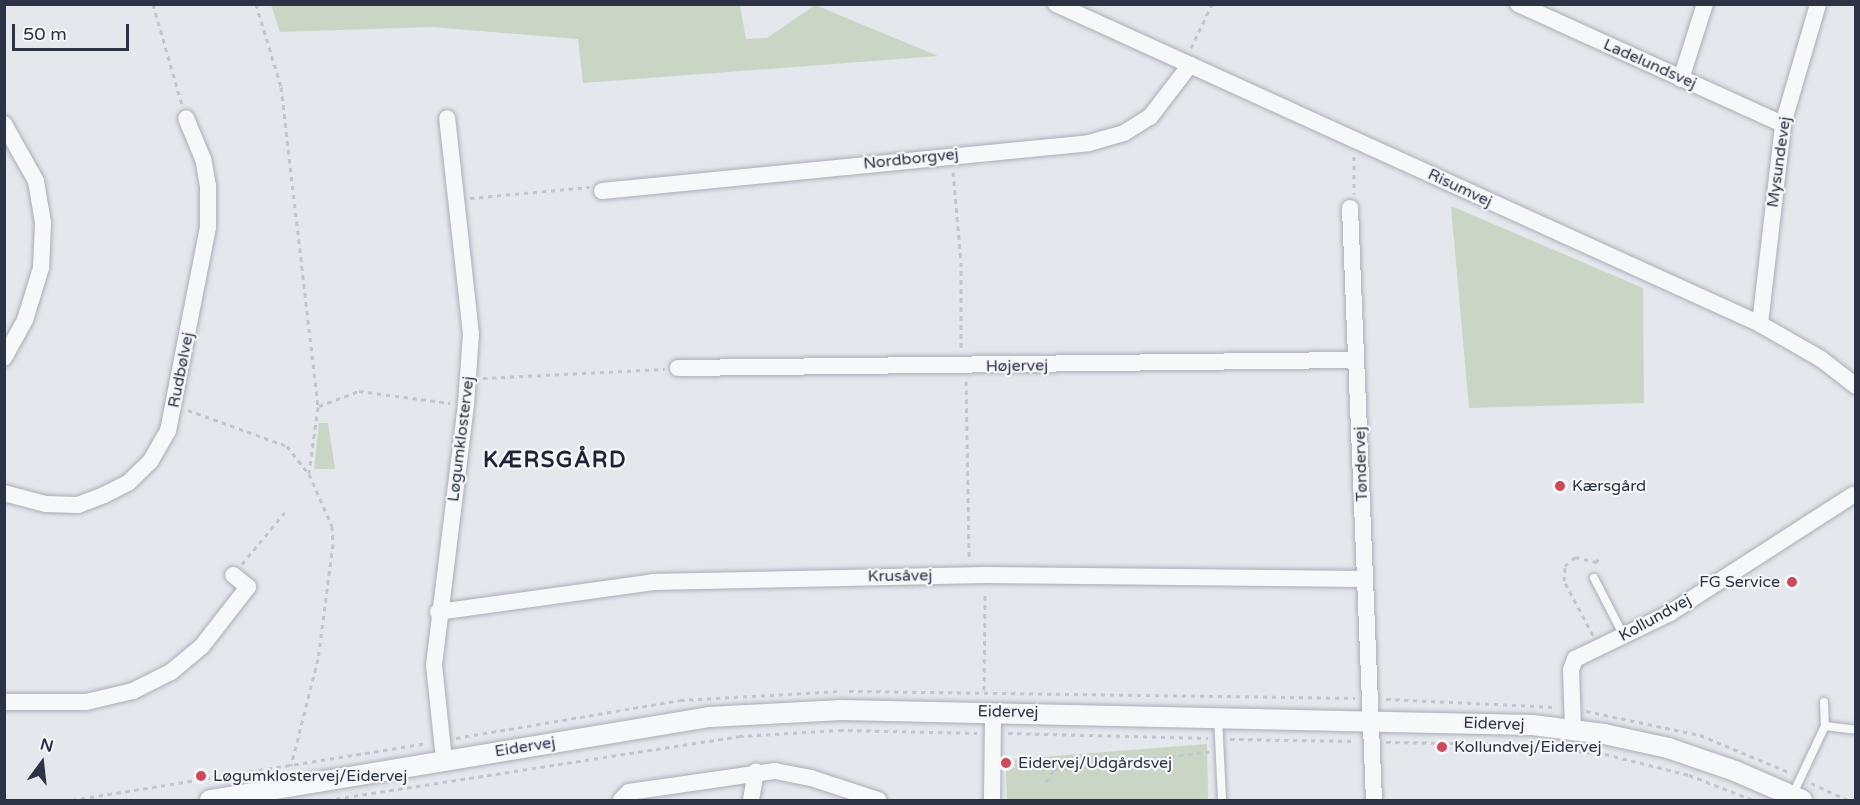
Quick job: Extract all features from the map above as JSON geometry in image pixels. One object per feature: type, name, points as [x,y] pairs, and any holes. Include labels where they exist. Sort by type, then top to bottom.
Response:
[{"type":"street","name":"Risumvej","points":[[1056,4],[1760,324],[1821,358],[1856,386]]},
{"type":"street","name":"Ladelundsvej","points":[[1518,4],[1783,124]]},
{"type":"street","points":[[1681,79],[1705,4]]},
{"type":"street","name":"Mysundevej","points":[[1760,324],[1783,124],[1818,4]]},
{"type":"street","name":"Nordborgvej","points":[[602,191],[1089,143],[1125,133],[1150,117],[1190,65]]},
{"type":"street","name":"Rudbølvej","points":[[4,493],[46,504],[78,505],[129,482],[150,462],[168,431],[175,406],[208,227],[208,186],[203,159],[186,118]]},
{"type":"street","name":"Løgumklostervej","points":[[444,760],[435,698],[438,612],[466,405],[471,334],[447,118]]},
{"type":"street","points":[[4,123],[36,181],[43,223],[42,268],[25,320],[4,358]]},
{"type":"street","name":"Tøndervej","points":[[1350,208],[1374,801]]},
{"type":"street","name":"Højervej","points":[[678,368],[1356,360]]},
{"type":"street","name":"Kollundvej","points":[[1573,729],[1571,670],[1575,659],[1670,613],[1853,495]]},
{"type":"street","name":"Krusåvej","points":[[438,612],[653,582],[985,574],[1365,579]]},
{"type":"street","points":[[4,702],[86,702],[133,691],[171,672],[202,646],[248,587],[233,575]]},
{"type":"street","name":"Eidervej","points":[[210,801],[292,794],[444,760],[719,716],[830,710],[1371,720],[1573,729],[1668,747],[1797,798]]},
{"type":"street","points":[[992,801],[993,712]]},
{"type":"street","points":[[621,801],[628,792],[756,771],[811,778],[878,801]]},
{"type":"street","points":[[751,801],[756,771]]},
{"type":"lane","points":[[1594,578],[1624,636]]},
{"type":"lane","points":[[1797,798],[1825,726],[1824,702]]},
{"type":"lane","points":[[1218,717],[1222,801]]},
{"type":"lane","points":[[1825,726],[1856,730]]},
{"type":"path","points":[[153,4],[186,118]]},
{"type":"path","points":[[256,4],[281,87],[318,407],[309,474]]},
{"type":"path","points":[[1190,65],[1191,48],[1212,4]]},
{"type":"path","points":[[1350,208],[1354,198],[1354,139]]},
{"type":"path","points":[[456,199],[590,186],[602,191]]},
{"type":"path","points":[[469,378],[678,368]]},
{"type":"path","points":[[318,407],[359,391],[466,405]]},
{"type":"path","points":[[175,406],[287,446],[309,474],[326,506],[333,544],[318,658],[291,766]]},
{"type":"path","points":[[233,575],[285,512]]},
{"type":"path","points":[[1598,559],[1597,562],[1575,557],[1565,566],[1564,581],[1599,647]]},
{"type":"path","points":[[984,691],[985,574]]},
{"type":"path","points":[[327,801],[739,736],[838,730],[1516,744],[1605,754],[1689,775],[1752,800]]},
{"type":"path","points":[[1046,783],[1054,769],[1220,751]]},
{"type":"green space","points":[[271,5],[740,5],[746,39],[767,38],[815,5],[938,56],[583,83],[578,39],[432,27],[280,32]]},
{"type":"green space","points":[[1451,206],[1643,288],[1644,403],[1469,408]]},
{"type":"green space","points":[[319,423],[328,423],[335,469],[314,469]]},
{"type":"green space","points":[[1207,744],[1208,800],[1007,800],[1006,769],[1015,768],[1015,759]]},
{"type":"place","name":"Kærsgård","points":[[1560,486]]},
{"type":"place","name":"FG Service","points":[[1792,582]]},
{"type":"place","name":"Kollundvej/Eidervej","points":[[1442,747]]},
{"type":"place","name":"Eidervej/Udgårdsvej","points":[[1006,763]]},
{"type":"place","name":"Løgumklostervej/Eidervej","points":[[201,776]]},
{"type":"district","name":"KÆRSGÅRD","points":[[555,461]]}]
